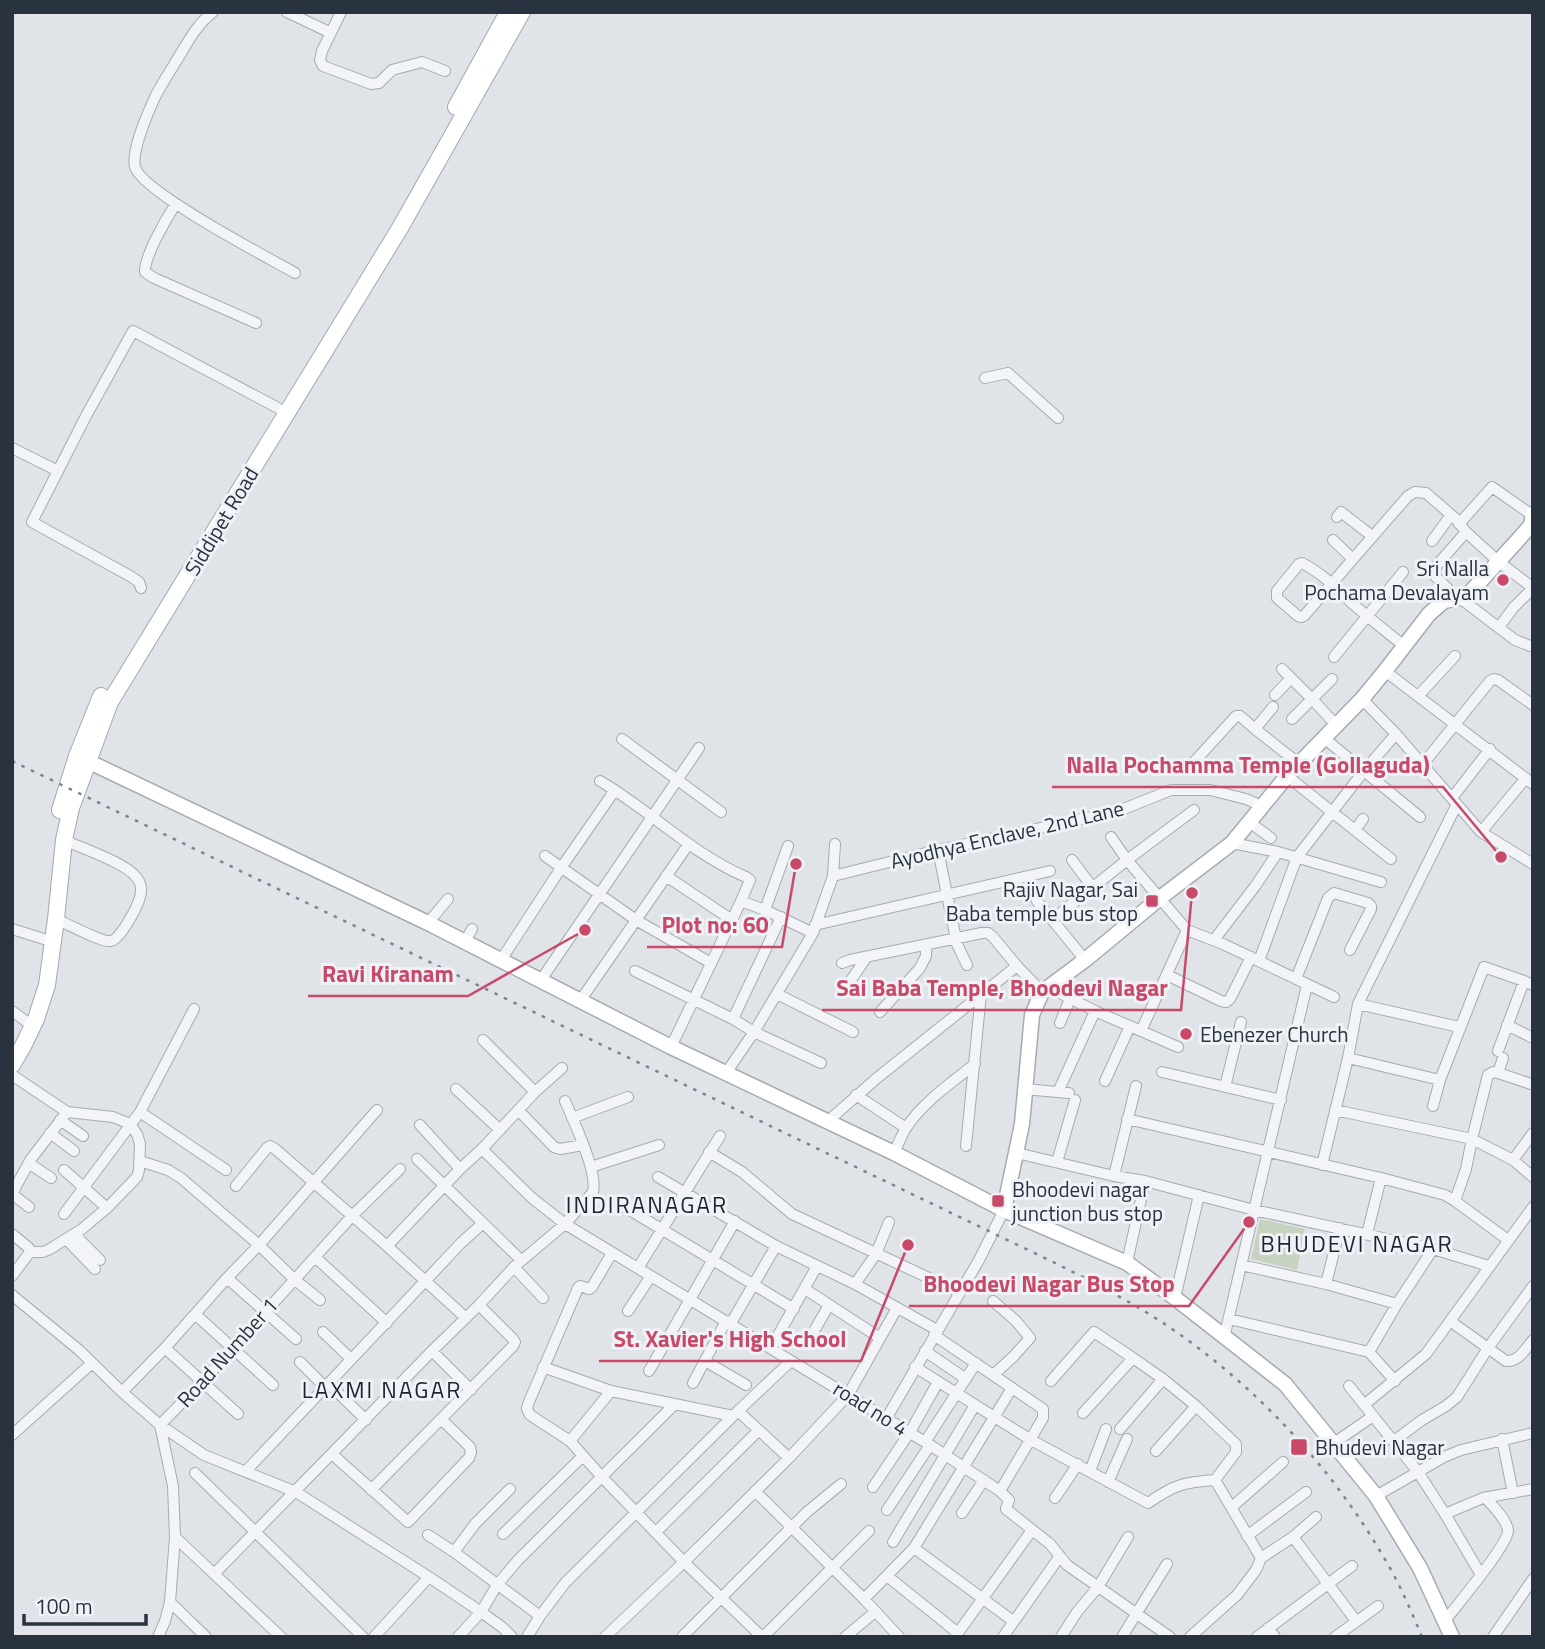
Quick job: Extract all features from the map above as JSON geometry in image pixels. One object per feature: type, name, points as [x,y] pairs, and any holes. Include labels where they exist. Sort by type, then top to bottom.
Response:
[{"type":"main road","name":"Siddipet Road","points":[[12,1065],[36,1019],[47,985],[64,840],[100,698],[391,223],[508,12]]},
{"type":"main road","name":"Siddipet Road","points":[[12,1051],[27,1022],[37,986],[49,915],[52,867],[61,806],[110,702],[400,228],[522,12]]},
{"type":"street","points":[[213,12],[199,24],[166,76],[143,125],[134,158],[136,170],[175,205],[295,273]]},
{"type":"street","points":[[287,12],[331,33]]},
{"type":"street","points":[[341,12],[322,51],[321,64],[372,84],[379,83],[392,70],[422,62],[445,71]]},
{"type":"street","points":[[175,205],[153,245],[145,264],[145,272],[256,323]]},
{"type":"street","points":[[141,588],[139,582],[130,576],[32,522],[133,331],[278,408]]},
{"type":"street","points":[[985,378],[1007,373],[1058,418]]},
{"type":"street","points":[[12,447],[58,471]]},
{"type":"street","points":[[886,1419],[979,1260],[1004,1210],[1017,1153],[1032,1015],[1045,989],[1232,843],[1298,763],[1362,699],[1429,614],[1444,601],[1460,599],[1466,597],[1499,562],[1531,525],[1533,515],[1492,487],[1430,572],[1460,599],[1515,640],[1533,647]]},
{"type":"street","points":[[1404,646],[1330,583],[1302,563],[1277,591],[1277,598],[1301,617],[1330,583],[1408,496],[1415,492],[1426,493],[1499,562],[1533,588],[1499,627]]},
{"type":"street","points":[[1337,517],[1341,512],[1372,536]]},
{"type":"street","points":[[1432,541],[1451,515]]},
{"type":"street","points":[[1333,540],[1353,559]]},
{"type":"street","points":[[1334,657],[1403,572]]},
{"type":"street","points":[[1419,695],[1455,656]]},
{"type":"street","points":[[1282,669],[1337,726]]},
{"type":"street","points":[[1385,671],[1529,781],[1481,832]]},
{"type":"street","points":[[1275,695],[1291,678]]},
{"type":"street","points":[[1292,719],[1332,679]]},
{"type":"street","points":[[1423,764],[1490,681],[1498,680],[1533,705]]},
{"type":"street","points":[[1362,699],[1423,764],[1481,832],[1533,864]]},
{"type":"street","points":[[1255,729],[1273,708]]},
{"type":"street","points":[[1194,762],[1234,718],[1240,716],[1298,763]]},
{"type":"street","points":[[1167,975],[1221,1001],[1230,999],[1255,959],[1297,857],[1396,734]]},
{"type":"street","points":[[1324,738],[1420,817]]},
{"type":"street","points":[[622,739],[721,812]]},
{"type":"street","points":[[541,980],[699,748]]},
{"type":"street","points":[[1322,1165],[1358,1004],[1454,801],[1490,749]]},
{"type":"street","points":[[83,759],[428,923],[468,935],[501,960],[580,1001],[894,1153],[1004,1210],[1127,1263],[1285,1384],[1376,1496],[1420,1568],[1452,1637]]},
{"type":"street","points":[[1287,776],[1391,859]]},
{"type":"street","points":[[600,781],[688,845],[750,880],[671,1046]]},
{"type":"street","points":[[501,960],[615,790]]},
{"type":"street","name":"Ayodhya Enclave, 2nd Lane","points":[[833,877],[938,850],[1121,810],[1171,790],[1210,790],[1262,806]]},
{"type":"street","points":[[1052,920],[1194,810]]},
{"type":"street","points":[[1355,830],[1363,819]]},
{"type":"street","points":[[1249,822],[1271,838]]},
{"type":"street","points":[[1111,837],[1187,930],[1214,940],[1334,998]]},
{"type":"street","points":[[56,919],[102,940],[112,941],[118,938],[140,899],[139,879],[130,870],[64,840]]},
{"type":"street","points":[[1232,843],[1297,857],[1381,883]]},
{"type":"street","points":[[726,1073],[754,1032],[814,929],[833,877],[835,844]]},
{"type":"street","points":[[580,1001],[688,845]]},
{"type":"street","points":[[765,910],[788,846]]},
{"type":"street","points":[[938,850],[956,938],[967,965]]},
{"type":"street","points":[[1214,940],[1278,852]]},
{"type":"street","points":[[545,856],[636,920],[711,963]]},
{"type":"street","points":[[1072,860],[1093,888]]},
{"type":"street","points":[[741,901],[814,929],[1050,871]]},
{"type":"street","points":[[666,876],[732,920]]},
{"type":"street","points":[[1296,979],[1328,898],[1334,893],[1371,906],[1350,950]]},
{"type":"street","points":[[428,923],[448,899]]},
{"type":"street","points":[[1037,901],[1084,960]]},
{"type":"street","points":[[733,1019],[781,917]]},
{"type":"street","points":[[12,929],[44,939]]},
{"type":"street","points":[[1141,1031],[1187,930]]},
{"type":"street","points":[[842,963],[988,933],[1017,966],[1045,989],[1178,1047]]},
{"type":"street","points":[[880,1012],[920,968],[926,956],[926,945]]},
{"type":"street","points":[[843,992],[866,958]]},
{"type":"street","points":[[828,1121],[856,1095],[1017,966]]},
{"type":"street","points":[[1433,1106],[1440,1080],[1484,967],[1528,983],[1507,1025],[1498,1073]]},
{"type":"street","points":[[635,971],[821,1063]]},
{"type":"street","points":[[1224,1338],[1307,985]]},
{"type":"street","points":[[777,994],[853,1031]]},
{"type":"street","points":[[966,1146],[981,995]]},
{"type":"street","points":[[1060,1023],[1070,999]]},
{"type":"street","points":[[1358,1004],[1460,1027]]},
{"type":"street","points":[[64,1214],[140,1112],[194,1009]]},
{"type":"street","points":[[12,1011],[27,1022]]},
{"type":"street","points":[[1058,1091],[1095,1011]]},
{"type":"street","points":[[1225,1087],[1241,1022]]},
{"type":"street","points":[[1507,1025],[1533,1038]]},
{"type":"street","points":[[1105,1081],[1130,1027]]},
{"type":"street","points":[[483,1040],[535,1092]]},
{"type":"street","points":[[1348,1058],[1440,1080]]},
{"type":"street","points":[[894,1153],[906,1128],[917,1114],[975,1064]]},
{"type":"street","points":[[387,1246],[535,1092],[562,1068]]},
{"type":"street","points":[[1162,1072],[1280,1100]]},
{"type":"street","points":[[1455,1201],[1466,1169],[1488,1075],[1498,1073],[1531,1084]]},
{"type":"street","points":[[12,1075],[64,1116],[83,1136]]},
{"type":"street","points":[[1114,1176],[1136,1087]]},
{"type":"street","points":[[456,1089],[500,1130]]},
{"type":"street","points":[[1024,1089],[1058,1091],[1072,1097],[1057,1162]]},
{"type":"street","points":[[856,1095],[906,1128]]},
{"type":"street","points":[[572,1118],[628,1097]]},
{"type":"street","points":[[214,1574],[518,1263],[565,1224],[593,1192],[595,1185],[591,1167],[565,1101]]},
{"type":"street","points":[[122,1392],[259,1245],[377,1110]]},
{"type":"street","points":[[518,1110],[554,1147],[560,1149],[583,1145]]},
{"type":"street","points":[[1335,1110],[1472,1139],[1513,1160],[1533,1177]]},
{"type":"street","points":[[140,1112],[226,1170]]},
{"type":"street","points":[[30,1252],[43,1252],[70,1236],[107,1208],[137,1178],[140,1144],[130,1125],[113,1117],[64,1116]]},
{"type":"street","points":[[29,1207],[13,1194],[16,1186],[64,1116]]},
{"type":"street","points":[[1127,1119],[1445,1195],[1508,1240]]},
{"type":"street","points":[[420,1125],[460,1169]]},
{"type":"street","points":[[50,1133],[74,1151]]},
{"type":"street","points":[[1513,1160],[1533,1133]]},
{"type":"street","points":[[638,1269],[720,1136]]},
{"type":"street","points":[[236,1186],[270,1146],[466,1318]]},
{"type":"street","points":[[591,1167],[659,1146]]},
{"type":"street","name":"road no 4","points":[[482,1150],[532,1198],[565,1224],[928,1443],[1000,1491],[1008,1497],[1006,1509],[1050,1544],[1067,1565],[1170,1637]]},
{"type":"street","points":[[709,1152],[742,1172],[792,1214],[959,1292]]},
{"type":"street","points":[[1017,1153],[1144,1181],[1254,1210],[1433,1249],[1489,1266]]},
{"type":"street","points":[[417,1159],[518,1263],[543,1298]]},
{"type":"street","points":[[140,1161],[175,1173],[320,1300]]},
{"type":"street","points":[[30,1164],[51,1178]]},
{"type":"street","name":"Road Number 1","points":[[160,1425],[352,1216],[400,1169]]},
{"type":"street","points":[[64,1170],[107,1208]]},
{"type":"street","points":[[658,1177],[776,1246],[855,1284],[897,1308],[1043,1409],[1043,1418],[1000,1491]]},
{"type":"street","points":[[1367,1234],[1381,1178]]},
{"type":"street","points":[[1127,1263],[1144,1181]]},
{"type":"street","points":[[1175,1298],[1199,1195]]},
{"type":"street","points":[[622,1206],[794,1309]]},
{"type":"street","points":[[1364,1405],[1426,1354],[1533,1207]]},
{"type":"street","points":[[649,1371],[735,1220]]},
{"type":"street","points":[[855,1284],[876,1254],[889,1222]]},
{"type":"street","points":[[246,1471],[482,1224]]},
{"type":"street","points":[[1326,1284],[1340,1228]]},
{"type":"street","points":[[12,1234],[29,1248],[30,1252],[12,1276]]},
{"type":"street","points":[[70,1236],[98,1265]]},
{"type":"street","points":[[693,1383],[776,1246]]},
{"type":"street","points":[[1369,1352],[1433,1249]]},
{"type":"street","points":[[612,1253],[592,1287],[578,1288],[528,1404],[530,1415],[570,1441],[684,1562],[762,1637],[869,1531]]},
{"type":"street","points":[[315,1257],[387,1323]]},
{"type":"street","points":[[1241,1265],[1326,1284],[1397,1304]]},
{"type":"street","points":[[772,1348],[817,1266]]},
{"type":"street","points":[[628,1311],[651,1276]]},
{"type":"street","points":[[227,1278],[296,1339]]},
{"type":"street","points":[[1394,1441],[1457,1397],[1533,1286]]},
{"type":"street","points":[[805,1289],[880,1338]]},
{"type":"street","points":[[12,1295],[160,1425],[204,1455],[296,1492],[481,1612],[511,1637]]},
{"type":"street","points":[[993,1301],[1031,1338],[993,1375]]},
{"type":"street","points":[[371,1490],[513,1346],[513,1339],[479,1304]]},
{"type":"street","points":[[814,1331],[829,1305]]},
{"type":"street","points":[[605,1637],[789,1458],[848,1395],[897,1308]]},
{"type":"street","points":[[195,1314],[273,1385]]},
{"type":"street","points":[[1229,1319],[1369,1352],[1395,1381]]},
{"type":"street","points":[[1450,1321],[1506,1361],[1512,1362],[1518,1358],[1533,1341]]},
{"type":"street","points":[[323,1332],[351,1359]]},
{"type":"street","points":[[1051,1381],[1094,1332],[1163,1379],[1236,1444],[1236,1452],[1216,1480]]},
{"type":"street","points":[[165,1348],[238,1414]]},
{"type":"street","points":[[432,1351],[471,1390]]},
{"type":"street","points":[[925,1352],[966,1379]]},
{"type":"street","points":[[1083,1413],[1133,1358]]},
{"type":"street","points":[[705,1361],[747,1385]]},
{"type":"street","points":[[527,1637],[565,1583],[791,1361]]},
{"type":"street","points":[[300,1362],[366,1420]]},
{"type":"street","points":[[12,1435],[92,1363]]},
{"type":"street","points":[[887,1510],[976,1363]]},
{"type":"street","points":[[543,1367],[611,1391],[674,1405],[735,1414],[789,1458]]},
{"type":"street","points":[[915,1367],[1031,1440],[1148,1503],[1170,1488],[1188,1482],[1216,1480]]},
{"type":"street","points":[[1120,1429],[1163,1379]]},
{"type":"street","points":[[873,1487],[909,1433],[938,1382]]},
{"type":"street","points":[[1349,1386],[1418,1472],[1481,1575]]},
{"type":"street","points":[[864,1599],[914,1548],[1012,1388]]},
{"type":"street","points":[[570,1441],[611,1391]]},
{"type":"street","points":[[458,1637],[481,1612],[497,1585],[517,1560],[674,1405]]},
{"type":"street","points":[[893,1542],[975,1405]]},
{"type":"street","points":[[1156,1451],[1196,1406]]},
{"type":"street","points":[[1334,1443],[1373,1416]]},
{"type":"street","points":[[332,1454],[408,1522],[469,1458],[471,1452],[470,1447],[441,1419]]},
{"type":"street","points":[[158,1637],[170,1602],[175,1537],[173,1486],[160,1425]]},
{"type":"street","points":[[1090,1471],[1106,1429]]},
{"type":"street","points":[[656,1532],[758,1431]]},
{"type":"street","points":[[1376,1496],[1461,1450],[1533,1433]]},
{"type":"street","points":[[1108,1482],[1127,1439]]},
{"type":"street","points":[[1502,1439],[1513,1493]]},
{"type":"street","points":[[503,1534],[583,1456]]},
{"type":"street","points":[[1232,1507],[1283,1462]]},
{"type":"street","points":[[1055,1498],[1078,1464]]},
{"type":"street","points":[[195,1473],[363,1637]]},
{"type":"street","points":[[962,1513],[984,1480]]},
{"type":"street","points":[[1216,1480],[1261,1558]]},
{"type":"street","points":[[682,1637],[791,1528],[841,1484]]},
{"type":"street","points":[[454,1552],[475,1524],[510,1489]]},
{"type":"street","points":[[1445,1514],[1486,1498],[1533,1489]]},
{"type":"street","points":[[755,1491],[833,1567],[896,1636]]},
{"type":"street","points":[[1247,1536],[1306,1492]]},
{"type":"street","points":[[1445,1621],[1481,1575],[1508,1534],[1503,1520],[1486,1498]]},
{"type":"street","points":[[1190,1637],[1237,1595],[1256,1570],[1261,1558],[1293,1537],[1316,1517]]},
{"type":"street","points":[[887,1576],[956,1635],[1032,1530]]},
{"type":"street","points":[[428,1535],[540,1616]]},
{"type":"street","points":[[175,1537],[274,1634]]},
{"type":"street","points":[[1061,1637],[1098,1587],[1128,1537]]},
{"type":"street","points":[[1293,1537],[1356,1620]]},
{"type":"street","points":[[914,1548],[1013,1621]]},
{"type":"street","points":[[1003,1637],[1060,1556]]},
{"type":"street","points":[[1122,1637],[1167,1564]]},
{"type":"street","points":[[1257,1637],[1271,1632],[1352,1566]]},
{"type":"street","points":[[374,1637],[429,1577]]},
{"type":"street","points":[[1493,1637],[1533,1579]]},
{"type":"street","points":[[170,1602],[206,1637]]},
{"type":"street","points":[[1337,1636],[1378,1606]]},
{"type":"street","points":[[845,1637],[875,1612]]},
{"type":"street","points":[[494,1637],[502,1627]]},
{"type":"green space","points":[[1260,1219],[1305,1229],[1297,1270],[1251,1259]]},
{"type":"railway","points":[[12,761],[1051,1261],[1145,1312],[1175,1331],[1235,1378],[1263,1403],[1315,1459],[1360,1519],[1386,1561],[1422,1637]]},
{"type":"place","name":"Sri Nalla Pochama Devalayam","points":[[1503,580]]},
{"type":"place","name":"Nalla Pochamma Temple (Gollaguda)","points":[[1501,857]]},
{"type":"place","name":"Plot no: 60","points":[[796,864]]},
{"type":"place","name":"Sai Baba Temple, Bhoodevi Nagar","points":[[1192,893]]},
{"type":"place","name":"Rajiv Nagar, Sai Baba temple bus stop","points":[[1152,901]]},
{"type":"place","name":"Ravi Kiranam","points":[[585,930]]},
{"type":"place","name":"Ebenezer Church","points":[[1186,1034]]},
{"type":"place","name":"Bhoodevi nagar junction bus stop","points":[[998,1201]]},
{"type":"place","name":"Bhoodevi Nagar Bus Stop","points":[[1249,1222]]},
{"type":"place","name":"St. Xavier's High School","points":[[908,1245]]},
{"type":"place","name":"Bhudevi Nagar","points":[[1299,1447]]},
{"type":"district","name":"INDIRANAGAR","points":[[647,1204]]},
{"type":"district","name":"BHUDEVI NAGAR","points":[[1357,1243]]},
{"type":"district","name":"LAXMI NAGAR","points":[[382,1389]]}]
